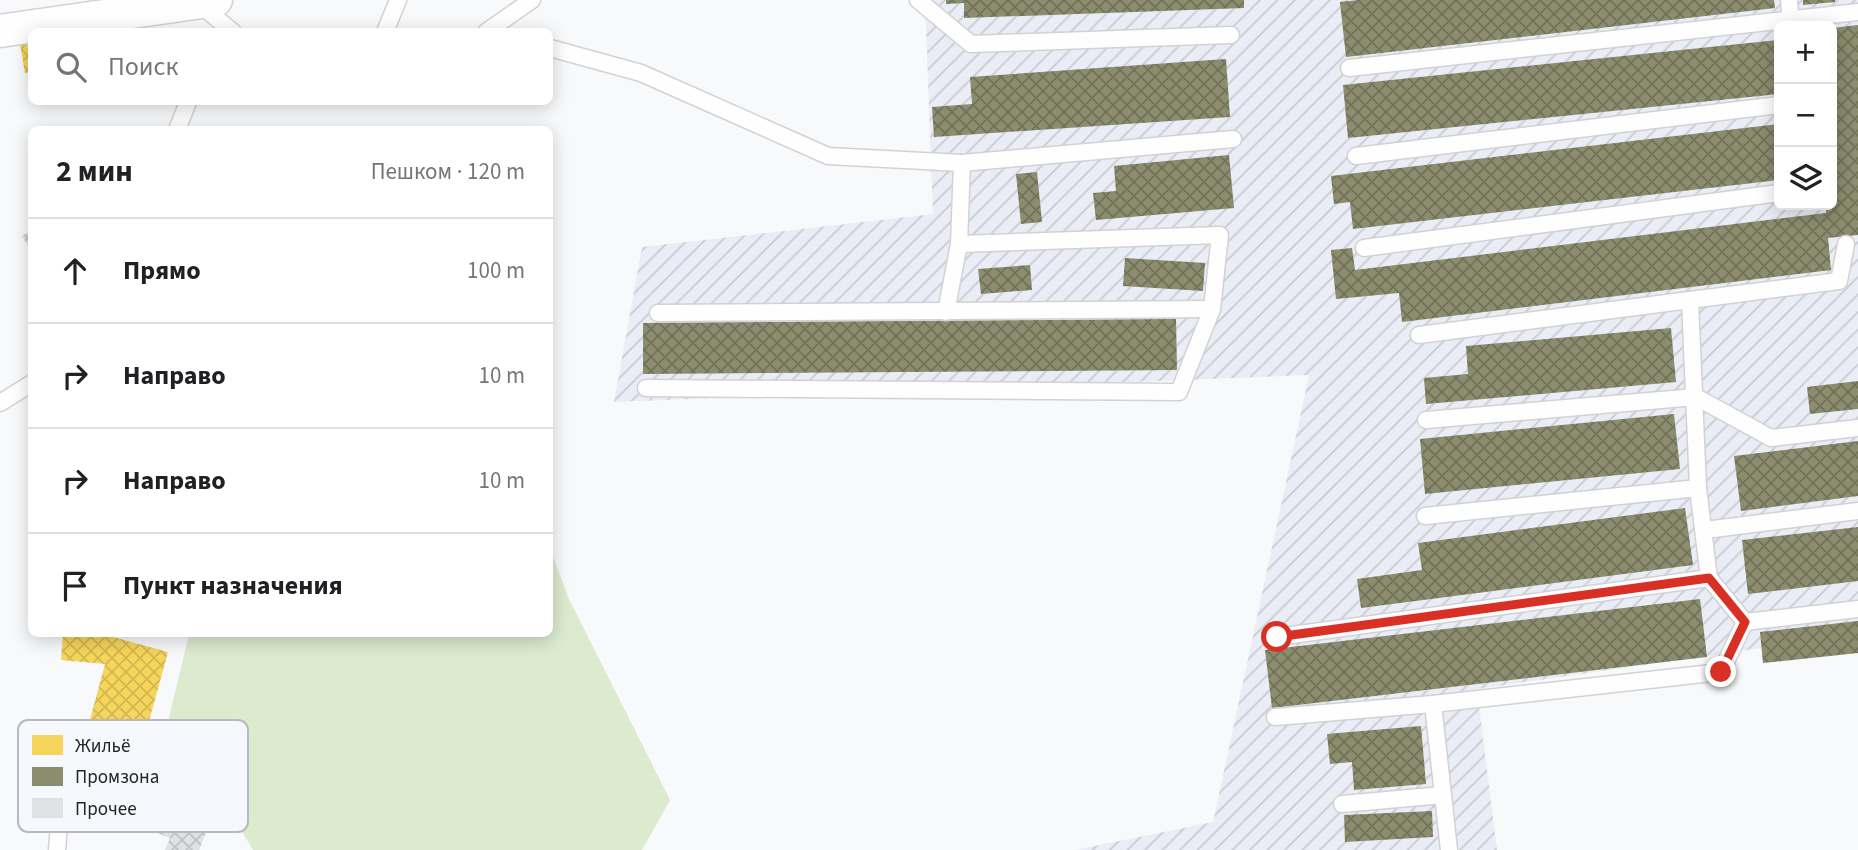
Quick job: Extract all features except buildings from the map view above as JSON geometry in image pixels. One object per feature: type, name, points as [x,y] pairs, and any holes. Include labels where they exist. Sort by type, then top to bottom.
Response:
[{"type":"street","points":[[50,28],[217,18]]},
{"type":"street","points":[[0,31],[28,29]]},
{"type":"lane","points":[[387,28],[398,0]]},
{"type":"lane","points":[[491,28],[532,0]]},
{"type":"lane","points":[[918,0],[971,44],[1231,36]]},
{"type":"lane","points":[[1789,0],[1791,21]]},
{"type":"lane","points":[[1798,21],[1858,12]]},
{"type":"lane","points":[[1349,68],[1774,24]]},
{"type":"lane","points":[[553,49],[641,72],[828,156],[962,163],[1233,139]]},
{"type":"lane","points":[[179,126],[187,105]]},
{"type":"lane","points":[[1356,156],[1774,106]]},
{"type":"lane","points":[[946,312],[959,244],[962,163]]},
{"type":"lane","points":[[1364,248],[1774,194]]},
{"type":"lane","points":[[646,388],[1179,393],[1212,309],[1220,235],[959,244]]},
{"type":"lane","points":[[1419,335],[1839,281],[1846,244]]},
{"type":"lane","points":[[1690,300],[1698,488],[1709,578],[1745,622]]},
{"type":"lane","points":[[658,313],[1212,309]]},
{"type":"lane","points":[[0,402],[28,385]]},
{"type":"lane","points":[[1426,420],[1696,397],[1771,438],[1858,428]]},
{"type":"lane","points":[[1425,516],[1698,488]]},
{"type":"lane","points":[[1705,530],[1858,511]]},
{"type":"lane","points":[[1277,637],[1709,578]]},
{"type":"lane","points":[[1745,622],[1858,608]]},
{"type":"lane","points":[[1275,717],[1433,704],[1721,672],[1745,622]]},
{"type":"lane","points":[[1433,704],[1449,850]]},
{"type":"lane","points":[[1342,804],[1443,795]]},
{"type":"lane","points":[[57,850],[58,832]]},
{"type":"shaded area","points":[[925,0],[1858,0],[1858,634],[1477,689],[1497,850],[1075,850],[1213,822],[1309,375],[614,402],[642,247],[933,214]]},
{"type":"green space","points":[[553,556],[568,597],[670,800],[642,850],[253,850],[242,832],[248,832],[248,720],[168,720],[188,637],[553,637]]},
{"type":"route","points":[[1277,637],[1709,578],[1745,622],[1721,672]]}]
